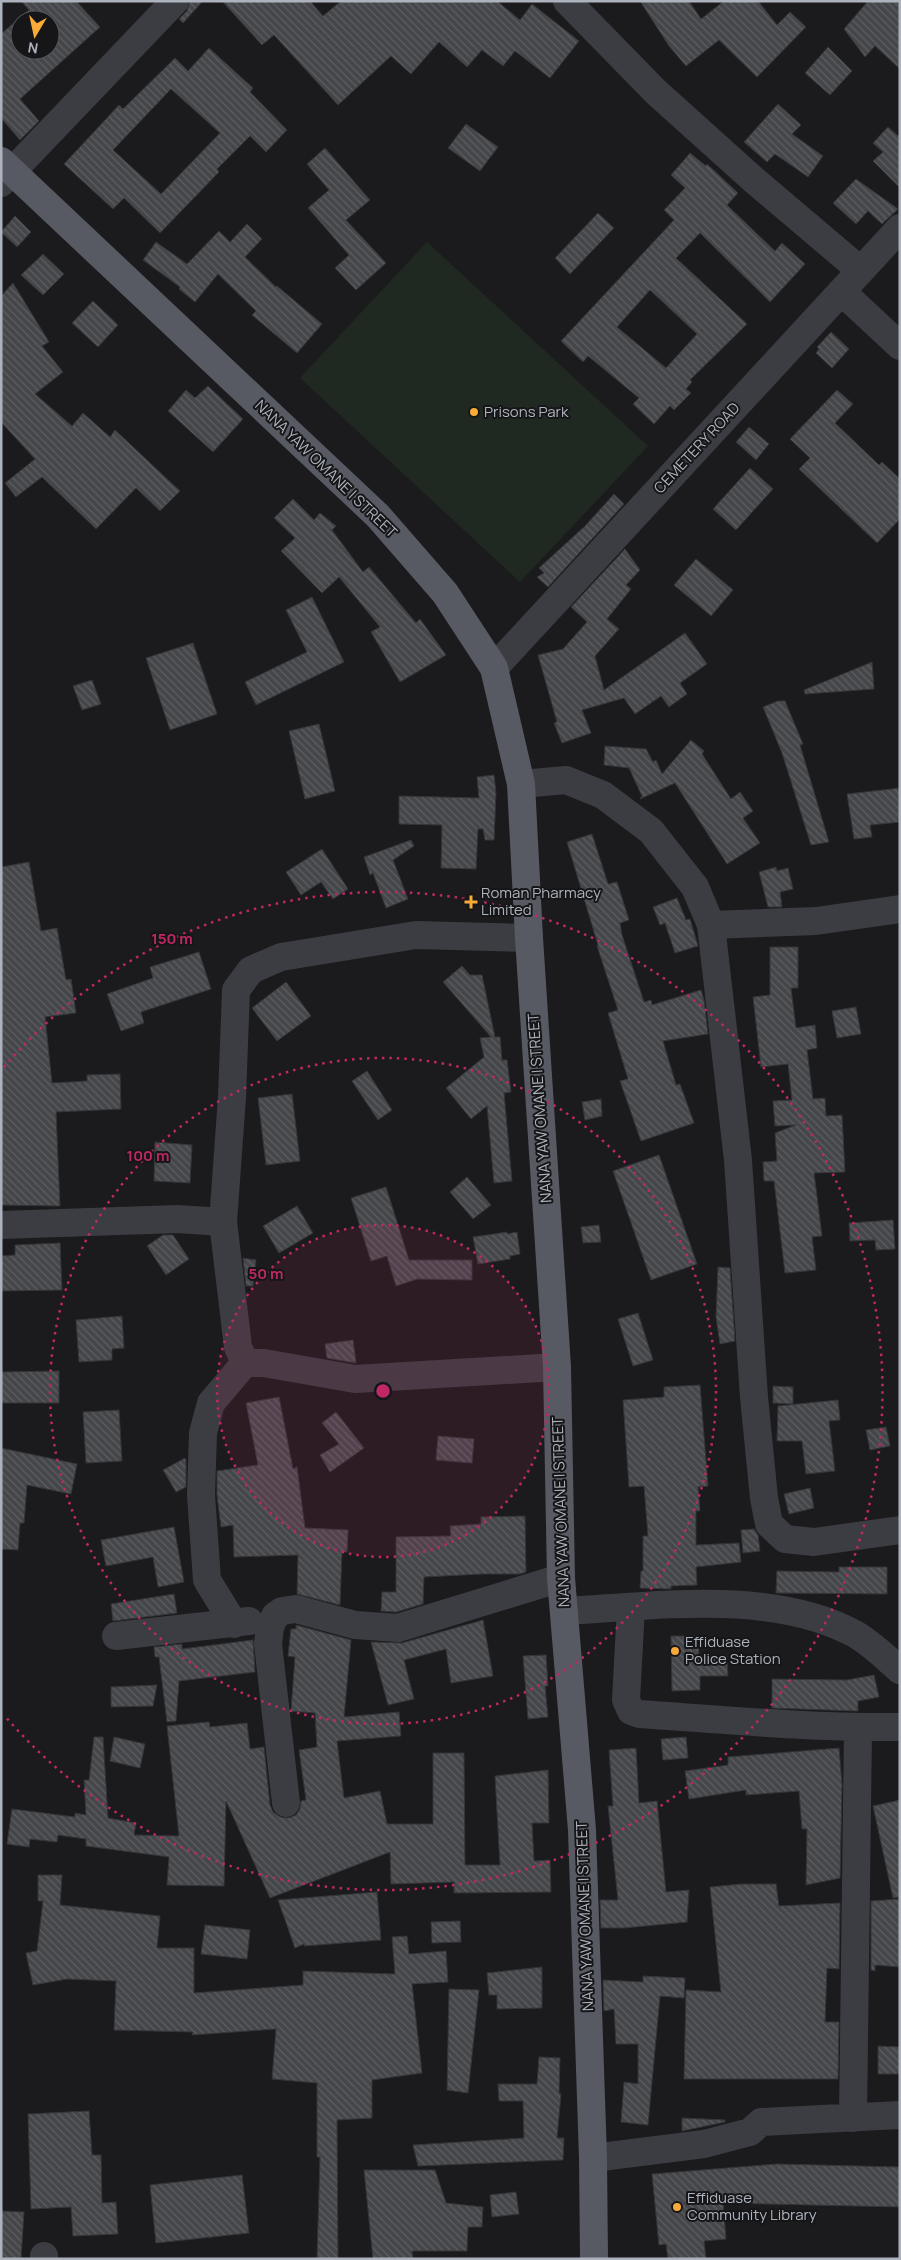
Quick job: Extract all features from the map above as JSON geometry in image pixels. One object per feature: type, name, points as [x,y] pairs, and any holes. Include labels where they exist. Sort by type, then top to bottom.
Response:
[{"type":"main road","name":"NANA YAW OMANE I STREET","points":[[5,172],[378,516],[445,593],[494,668],[521,784],[529,938],[557,1367],[561,1578],[582,1830],[593,2158],[594,2259]]},
{"type":"street","points":[[5,172],[175,1]]},
{"type":"street","points":[[567,1],[656,92],[755,181],[860,270]]},
{"type":"street","name":"CEMETERY ROAD","points":[[494,668],[900,228]]},
{"type":"street","points":[[842,292],[900,346]]},
{"type":"street","points":[[521,784],[566,780],[603,795],[651,831],[695,887],[711,925],[736,1142],[754,1398],[764,1498],[769,1524],[785,1539],[814,1542],[900,1530]]},
{"type":"street","points":[[711,925],[816,921],[900,909]]},
{"type":"street","points":[[245,1363],[238,1347],[223,1222],[232,1097],[236,990],[251,970],[281,957],[416,935],[529,938]]},
{"type":"street","points":[[1,1225],[178,1219],[223,1222]]},
{"type":"street","points":[[234,1624],[207,1580],[201,1495],[203,1433],[211,1403],[245,1363],[264,1363],[355,1379],[557,1367]]},
{"type":"street","points":[[116,1636],[234,1624],[275,1616],[282,1611],[296,1609],[355,1625],[398,1628],[561,1578]]},
{"type":"street","points":[[564,1611],[742,1603],[786,1610],[830,1623],[857,1635],[900,1670]]},
{"type":"street","points":[[631,1607],[626,1700],[631,1711],[640,1714],[858,1728],[900,1728]]},
{"type":"street","points":[[275,1616],[270,1627],[268,1644],[286,1803]]},
{"type":"street","points":[[853,2118],[858,1728]]},
{"type":"street","points":[[593,2158],[704,2144],[750,2132],[761,2122],[899,2115],[900,2111]]},
{"type":"shaded area","name":"Prisons Park","points":[[427,242],[648,446],[520,582],[300,378]]},
{"type":"building","points":[[21,1],[76,1],[100,27],[20,99],[39,121],[20,140],[1,118],[1,34],[10,26],[10,60],[60,60],[60,10],[29,10]]},
{"type":"building","points":[[190,1],[203,1],[183,23],[179,19],[187,11]]},
{"type":"building","points":[[222,1],[310,1],[323,16],[341,1],[497,1],[520,20],[532,4],[579,41],[550,78],[515,51],[503,66],[482,50],[467,67],[439,42],[411,74],[391,56],[338,105],[274,35],[262,45]]},
{"type":"building","points":[[640,1],[689,1],[701,19],[724,1],[758,1],[777,25],[790,12],[806,27],[757,77],[719,40],[686,66],[669,46]]},
{"type":"building","points":[[868,1],[900,1],[900,69],[875,46],[865,57],[844,29]]},
{"type":"building","points":[[828,47],[852,71],[830,95],[805,73]]},
{"type":"building","points":[[209,48],[253,88],[250,92],[287,130],[266,152],[250,136],[217,169],[219,172],[160,233],[124,198],[113,209],[64,164],[119,105],[123,109],[175,58],[188,71]],"holes":[[[171,89],[220,133],[161,194],[113,150]]]},
{"type":"building","points":[[778,104],[801,125],[792,134],[823,156],[808,177],[775,154],[767,162],[744,142]]},
{"type":"building","points":[[466,124],[498,147],[480,171],[448,148]]},
{"type":"building","points":[[888,127],[898,136],[900,134],[900,188],[873,161],[883,152],[873,143]]},
{"type":"building","points":[[325,148],[370,200],[346,220],[386,263],[356,290],[335,268],[349,255],[308,208],[329,190],[307,164]]},
{"type":"building","points":[[690,153],[706,166],[707,164],[738,193],[727,205],[775,251],[782,243],[805,264],[770,302],[700,233],[676,258],[747,324],[690,380],[692,382],[686,389],[691,393],[674,410],[670,406],[654,424],[633,404],[639,398],[588,356],[583,362],[561,341],[674,220],[664,210],[685,188],[671,175]],"holes":[[[650,290],[697,334],[666,368],[617,327]]]},
{"type":"building","points":[[856,179],[898,209],[882,224],[868,211],[856,224],[833,203]]},
{"type":"building","points":[[598,213],[614,228],[570,274],[555,258]]},
{"type":"building","points":[[15,216],[31,232],[17,247],[1,232]]},
{"type":"building","points":[[247,224],[262,239],[245,257],[276,287],[322,324],[297,353],[252,315],[256,311],[218,274],[195,302],[179,289],[180,287],[143,260],[156,242],[187,264],[219,231],[230,242]]},
{"type":"building","points":[[43,254],[64,274],[43,295],[21,275]]},
{"type":"building","points":[[13,283],[49,342],[42,346],[63,372],[35,394],[72,426],[83,413],[110,437],[115,430],[180,491],[160,511],[136,488],[96,529],[42,477],[16,497],[5,483],[35,459],[1,422],[1,296]]},
{"type":"building","points":[[93,301],[118,325],[98,347],[72,323]]},
{"type":"building","points":[[831,332],[849,349],[832,368],[816,353],[819,349],[817,347]]},
{"type":"building","points":[[208,386],[243,419],[213,452],[168,411],[186,390],[195,398]]},
{"type":"building","points":[[837,390],[853,404],[835,423],[879,465],[882,462],[900,479],[900,519],[877,543],[799,469],[810,458],[790,439]]},
{"type":"building","points":[[749,427],[769,444],[756,460],[736,442]]},
{"type":"building","points":[[750,468],[773,489],[736,530],[713,509]]},
{"type":"building","points":[[614,494],[624,504],[548,587],[537,577],[544,573],[539,568],[585,526]]},
{"type":"building","points":[[293,499],[314,520],[320,513],[336,526],[332,530],[363,572],[369,567],[416,623],[420,619],[446,655],[400,682],[371,632],[380,627],[339,577],[322,593],[281,551],[295,538],[274,518]]},
{"type":"building","points":[[625,549],[640,570],[626,585],[631,589],[607,619],[619,629],[595,656],[604,690],[685,633],[707,664],[680,683],[687,694],[669,707],[661,696],[635,714],[624,698],[582,710],[591,733],[562,743],[554,723],[557,722],[538,655],[563,649],[587,622],[571,607]]},
{"type":"building","points":[[696,559],[733,590],[711,616],[674,585]]},
{"type":"building","points":[[312,597],[344,662],[256,705],[245,682],[307,652],[286,610]]},
{"type":"building","points":[[193,643],[217,714],[170,730],[146,658]]},
{"type":"building","points":[[872,662],[874,689],[805,694],[804,690]]},
{"type":"building","points":[[92,680],[101,704],[82,710],[73,686]]},
{"type":"building","points":[[778,701],[785,701],[803,744],[800,745],[829,842],[811,845],[782,753],[763,707]]},
{"type":"building","points":[[319,724],[335,791],[305,799],[289,731]]},
{"type":"building","points":[[691,740],[704,751],[702,754],[731,799],[740,792],[753,811],[743,818],[760,843],[727,864],[675,783],[640,799],[642,796],[629,768],[604,765],[605,746],[646,749],[653,762],[656,760],[662,774]]},
{"type":"building","points":[[494,775],[496,793],[494,840],[485,840],[483,829],[478,829],[476,869],[441,868],[442,825],[399,824],[399,796],[479,798],[477,777]]},
{"type":"building","points":[[900,788],[900,822],[870,825],[872,837],[854,839],[847,794]]},
{"type":"building","points":[[592,834],[608,884],[617,882],[629,920],[620,923],[622,935],[644,1002],[651,1000],[652,1005],[701,990],[704,1000],[708,1034],[663,1041],[676,1085],[680,1084],[694,1123],[641,1141],[620,1081],[628,1079],[608,1013],[618,1010],[597,946],[567,842]]},
{"type":"building","points":[[411,840],[414,846],[393,860],[408,899],[386,908],[373,873],[370,875],[364,857]]},
{"type":"building","points":[[322,849],[348,889],[333,899],[321,882],[301,895],[286,872]]},
{"type":"building","points":[[29,862],[41,931],[57,928],[66,980],[71,979],[76,1013],[45,1017],[52,1083],[87,1081],[87,1075],[120,1074],[121,1109],[56,1112],[60,1206],[1,1205],[1,867]]},
{"type":"building","points":[[776,867],[777,871],[788,868],[793,889],[780,892],[782,907],[768,907],[759,872]]},
{"type":"building","points":[[677,898],[686,920],[690,919],[698,946],[675,953],[665,923],[660,925],[653,907]]},
{"type":"building","points":[[770,947],[798,947],[798,988],[791,988],[796,1028],[815,1025],[817,1048],[807,1050],[813,1099],[825,1098],[826,1116],[842,1115],[845,1172],[814,1173],[822,1236],[812,1237],[816,1270],[785,1273],[774,1181],[764,1181],[763,1162],[777,1161],[775,1133],[796,1125],[775,1126],[773,1101],[792,1100],[788,1064],[761,1067],[753,997],[770,995]]},
{"type":"building","points":[[199,952],[211,989],[141,1012],[144,1023],[121,1031],[107,994],[153,978],[150,967]]},
{"type":"building","points":[[462,966],[470,975],[482,975],[495,1037],[500,1037],[502,1060],[507,1060],[511,1092],[504,1093],[512,1181],[494,1183],[487,1106],[471,1119],[446,1088],[484,1057],[480,1038],[491,1037],[443,982]]},
{"type":"building","points":[[286,982],[311,1016],[277,1041],[252,1008]]},
{"type":"building","points":[[856,1007],[861,1034],[837,1038],[832,1011]]},
{"type":"building","points":[[367,1071],[392,1110],[378,1120],[352,1081]]},
{"type":"building","points":[[292,1094],[300,1161],[266,1165],[258,1098]]},
{"type":"building","points":[[601,1099],[602,1116],[585,1120],[582,1102]]},
{"type":"building","points":[[155,1142],[192,1145],[190,1183],[154,1181]]},
{"type":"building","points":[[659,1155],[697,1264],[651,1280],[613,1171]]},
{"type":"building","points":[[467,1177],[491,1205],[473,1219],[450,1192]]},
{"type":"building","points":[[386,1187],[409,1260],[472,1260],[472,1280],[417,1279],[396,1286],[387,1256],[371,1261],[351,1198]]},
{"type":"building","points":[[297,1206],[313,1233],[279,1253],[263,1226]]},
{"type":"building","points":[[893,1220],[895,1249],[876,1250],[875,1240],[850,1241],[849,1223]]},
{"type":"building","points":[[599,1225],[601,1242],[583,1243],[581,1227]]},
{"type":"building","points":[[507,1232],[507,1234],[517,1232],[520,1254],[510,1256],[510,1259],[478,1264],[473,1237]]},
{"type":"building","points":[[163,1235],[173,1235],[189,1259],[166,1275],[147,1246]]},
{"type":"building","points":[[60,1243],[62,1290],[1,1291],[1,1256],[15,1255],[15,1245]]},
{"type":"building","points":[[243,1258],[256,1260],[253,1286],[246,1286]]},
{"type":"building","points":[[718,1267],[730,1268],[735,1341],[720,1344],[716,1317]]},
{"type":"building","points":[[638,1313],[653,1360],[633,1366],[618,1319]]},
{"type":"building","points":[[122,1316],[124,1348],[112,1349],[112,1360],[79,1362],[76,1320]]},
{"type":"building","points":[[353,1340],[356,1363],[327,1358],[325,1344]]},
{"type":"building","points":[[59,1371],[59,1403],[1,1403],[1,1372]]},
{"type":"building","points":[[700,1385],[708,1486],[698,1487],[700,1511],[696,1511],[696,1545],[739,1543],[741,1562],[696,1567],[697,1585],[671,1586],[671,1589],[640,1588],[641,1571],[643,1571],[643,1536],[648,1536],[644,1486],[629,1487],[623,1400],[664,1397],[664,1387]]},
{"type":"building","points":[[773,1386],[793,1387],[793,1404],[773,1403]]},
{"type":"building","points":[[279,1397],[293,1469],[297,1467],[305,1528],[348,1530],[347,1552],[342,1552],[340,1605],[297,1594],[298,1555],[234,1557],[233,1525],[221,1527],[217,1495],[217,1471],[258,1465],[246,1403]]},
{"type":"building","points":[[838,1400],[840,1420],[829,1421],[835,1471],[806,1474],[802,1441],[777,1441],[778,1406]]},
{"type":"building","points":[[119,1410],[122,1461],[86,1463],[83,1412]]},
{"type":"building","points":[[336,1412],[364,1448],[330,1472],[320,1455],[339,1444],[322,1423]]},
{"type":"building","points":[[886,1427],[890,1446],[870,1450],[866,1430]]},
{"type":"building","points":[[438,1436],[474,1439],[472,1463],[436,1460]]},
{"type":"building","points":[[1,1448],[77,1464],[71,1494],[27,1485],[24,1523],[20,1523],[18,1550],[1,1549]]},
{"type":"building","points":[[185,1458],[186,1487],[176,1492],[163,1470]]},
{"type":"building","points":[[810,1488],[814,1508],[789,1514],[784,1494]]},
{"type":"building","points":[[525,1516],[526,1572],[520,1574],[424,1577],[423,1604],[396,1612],[381,1611],[382,1592],[396,1592],[396,1537],[451,1536],[450,1526],[481,1524],[481,1517]]},
{"type":"building","points":[[174,1527],[184,1582],[158,1587],[153,1557],[106,1566],[101,1540]]},
{"type":"building","points":[[754,1529],[758,1535],[760,1551],[743,1553],[741,1530]]},
{"type":"building","points":[[839,1567],[887,1567],[887,1594],[776,1593],[777,1571],[839,1572]]},
{"type":"building","points":[[174,1594],[177,1613],[113,1621],[111,1604]]},
{"type":"building","points":[[483,1620],[493,1676],[451,1683],[446,1649],[404,1660],[414,1699],[388,1705],[371,1642],[402,1643]]},
{"type":"building","points":[[296,1625],[351,1640],[344,1717],[399,1712],[401,1736],[337,1741],[344,1798],[380,1791],[387,1824],[433,1824],[433,1753],[464,1753],[465,1865],[500,1865],[495,1776],[548,1770],[549,1823],[532,1823],[534,1861],[550,1860],[551,1892],[454,1893],[454,1882],[391,1884],[390,1852],[270,1898],[226,1801],[224,1886],[167,1885],[169,1857],[86,1846],[86,1839],[58,1835],[57,1842],[30,1839],[29,1847],[7,1844],[12,1809],[75,1817],[75,1813],[86,1815],[84,1780],[89,1780],[94,1737],[103,1737],[108,1818],[136,1823],[134,1835],[179,1836],[167,1726],[209,1722],[210,1727],[247,1723],[250,1749],[264,1747],[270,1805],[273,1812],[280,1817],[288,1818],[296,1815],[300,1809],[301,1801],[306,1800],[299,1750],[317,1747],[315,1713],[291,1711],[295,1657],[288,1656],[291,1629],[296,1629]]},
{"type":"building","points":[[671,1636],[698,1636],[699,1656],[727,1656],[728,1676],[700,1676],[700,1690],[672,1691]]},
{"type":"building","points":[[253,1640],[255,1672],[179,1681],[176,1721],[167,1722],[159,1657],[155,1657],[154,1647],[182,1644],[182,1649]]},
{"type":"building","points":[[546,1655],[548,1686],[545,1686],[548,1717],[528,1719],[523,1656]]},
{"type":"building","points":[[874,1675],[879,1697],[858,1701],[858,1711],[772,1708],[772,1679],[847,1680]]},
{"type":"building","points":[[157,1685],[153,1706],[111,1707],[111,1687]]},
{"type":"building","points":[[114,1737],[145,1744],[140,1768],[110,1761]]},
{"type":"building","points":[[686,1737],[688,1758],[663,1760],[661,1739]]},
{"type":"building","points":[[636,1748],[639,1803],[657,1801],[666,1892],[689,1890],[687,1922],[624,1928],[601,1928],[600,1900],[618,1900],[608,1806],[613,1806],[609,1750]]},
{"type":"building","points":[[839,1748],[842,1784],[840,1878],[806,1885],[807,1829],[802,1829],[799,1791],[746,1795],[746,1790],[689,1799],[685,1771],[728,1765],[728,1757]]},
{"type":"building","points":[[900,1800],[900,1897],[893,1898],[873,1806]]},
{"type":"building","points":[[38,1875],[62,1875],[60,1905],[160,1916],[157,1948],[194,1948],[194,1993],[303,1985],[303,1971],[395,1974],[392,1937],[407,1936],[409,1954],[446,1951],[448,1982],[412,1984],[422,2073],[372,2080],[372,2118],[337,2120],[338,2259],[317,2259],[320,2157],[317,2157],[317,2083],[272,2079],[276,2029],[192,2035],[193,2032],[114,2030],[116,1981],[67,1979],[33,1985],[26,1953],[37,1951],[43,1901],[38,1901]]},
{"type":"building","points":[[742,1884],[776,1884],[779,1906],[840,1903],[839,1969],[827,1968],[825,2022],[839,2022],[838,2079],[684,2079],[686,1990],[721,1992],[710,1887]]},
{"type":"building","points":[[377,1892],[381,1940],[304,1946],[304,1944],[295,1948],[278,1900]]},
{"type":"building","points":[[900,1899],[900,1967],[875,1965],[875,1971],[871,1970],[871,1901]]},
{"type":"building","points":[[460,1921],[461,1942],[432,1943],[431,1922]]},
{"type":"building","points":[[205,1925],[250,1930],[247,1959],[201,1954]]},
{"type":"building","points":[[542,1967],[542,2008],[497,2009],[497,1995],[489,1995],[487,1973]]},
{"type":"building","points":[[643,1976],[685,1978],[684,1998],[660,1996],[648,2125],[621,2122],[624,2082],[638,2084],[638,2044],[616,2044],[614,2009],[604,2011],[603,1980],[643,1982]]},
{"type":"building","points":[[449,1989],[479,1990],[468,2093],[447,2090]]},
{"type":"building","points":[[878,2046],[900,2047],[900,2074],[878,2074]]},
{"type":"building","points":[[539,2057],[560,2058],[559,2093],[561,2094],[557,2138],[564,2138],[563,2160],[418,2166],[413,2145],[524,2138],[523,2101],[499,2101],[498,2084],[537,2084]]},
{"type":"building","points":[[89,2111],[92,2155],[101,2155],[102,2203],[116,2202],[118,2234],[73,2236],[71,2207],[31,2209],[28,2114]]},
{"type":"building","points":[[682,2118],[725,2120],[725,2122],[682,2131]]},
{"type":"building","points":[[777,2164],[900,2167],[900,2207],[723,2203],[726,2239],[704,2241],[706,2259],[668,2259],[666,2244],[659,2245],[652,2174]]},
{"type":"building","points":[[364,2170],[435,2170],[446,2203],[483,2207],[482,2227],[468,2227],[467,2251],[412,2251],[413,2259],[373,2259]]},
{"type":"building","points":[[242,2175],[249,2233],[156,2243],[150,2185]]},
{"type":"building","points":[[516,2192],[519,2214],[492,2217],[490,2195]]},
{"type":"building","points":[[1,2211],[24,2212],[21,2259],[1,2259]]},
{"type":"place","name":"Prisons Park","points":[[474,412]]},
{"type":"place","name":"Roman Pharmacy Limited","points":[[471,902]]},
{"type":"place","name":"Effiduase Police Station","points":[[675,1651]]},
{"type":"place","name":"Effiduase Community Library","points":[[677,2207]]}]
